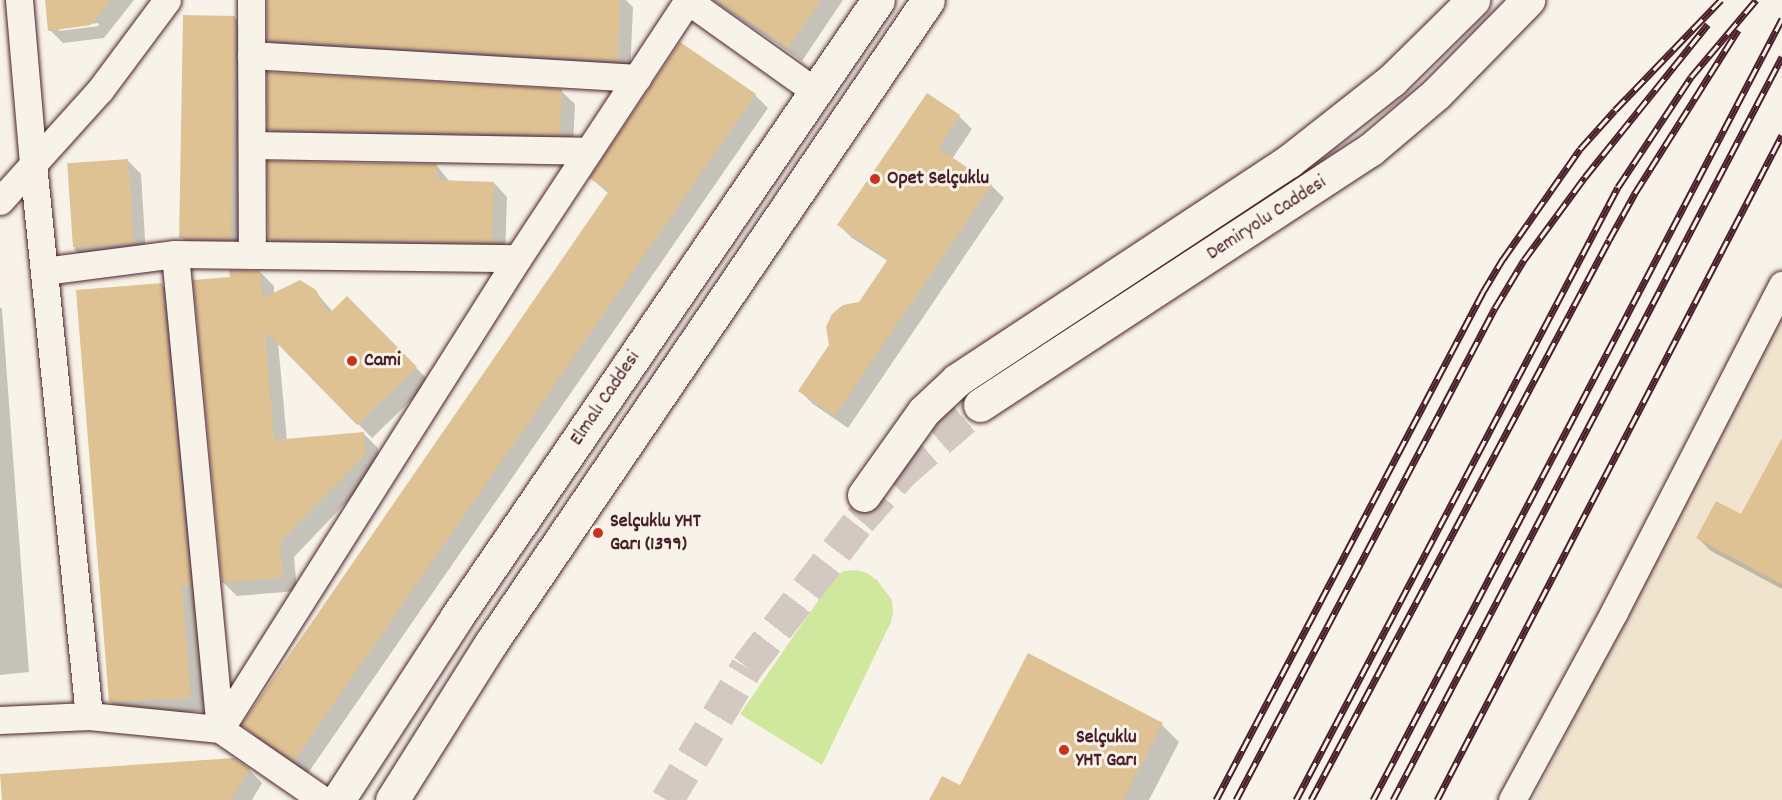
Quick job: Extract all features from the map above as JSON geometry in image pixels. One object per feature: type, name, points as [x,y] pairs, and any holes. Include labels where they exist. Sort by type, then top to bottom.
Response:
[{"type":"main road","name":"Elmalı Caddesi","points":[[338,800],[456,618],[878,0]]},
{"type":"main road","points":[[392,800],[491,643],[928,0]]},
{"type":"main road","points":[[864,495],[924,411],[957,380],[1306,149],[1392,80],[1473,0]]},
{"type":"main road","name":"Demiryolu Caddesi","points":[[980,405],[1370,150],[1436,93],[1527,0]]},
{"type":"street","points":[[19,0],[33,164],[89,716]]},
{"type":"street","points":[[143,0],[146,27]]},
{"type":"street","points":[[0,201],[100,90],[168,0]]},
{"type":"street","points":[[251,0],[252,255]]},
{"type":"street","points":[[220,729],[518,258],[688,0],[816,92]]},
{"type":"street","points":[[251,55],[637,78]]},
{"type":"street","points":[[252,145],[588,151]]},
{"type":"street","points":[[44,271],[175,254],[518,258]]},
{"type":"street","points":[[175,254],[220,729]]},
{"type":"street","points":[[1512,800],[1614,612],[1782,285]]},
{"type":"street","points":[[0,720],[89,716],[220,729],[323,800]]},
{"type":"shaded area","points":[[1782,303],[1782,800],[1533,800]]},
{"type":"green space","points":[[856,570],[867,573],[877,580],[892,600],[893,612],[891,622],[822,765],[740,714],[833,579],[844,571]]},
{"type":"building","points":[[45,0],[111,0],[91,25],[48,31]]},
{"type":"building","points":[[267,0],[620,0],[618,61],[267,40]]},
{"type":"building","points":[[717,0],[821,0],[788,48]]},
{"type":"building","points":[[183,15],[235,16],[231,239],[179,238]]},
{"type":"building","points":[[680,42],[756,94],[294,761],[241,725],[609,191],[589,178]]},
{"type":"building","points":[[267,72],[562,89],[560,135],[267,130]]},
{"type":"building","points":[[927,93],[960,115],[938,148],[992,184],[835,416],[798,391],[829,345],[826,327],[832,314],[843,305],[859,302],[888,259],[837,225]]},
{"type":"building","points":[[128,159],[134,243],[73,247],[67,163]]},
{"type":"building","points":[[267,161],[437,164],[437,180],[494,182],[492,242],[268,239]]},
{"type":"building","points":[[229,270],[260,271],[263,298],[300,280],[316,290],[329,314],[347,296],[417,367],[357,425],[265,331],[274,440],[364,432],[366,454],[280,542],[283,577],[222,583],[193,280],[230,277]]},
{"type":"building","points":[[162,283],[191,586],[182,586],[191,698],[109,702],[76,290]]},
{"type":"building","points":[[1782,438],[1782,584],[1696,538],[1716,501],[1741,514]]},
{"type":"building","name":"Selçuklu YHT Garı","points":[[1028,653],[1163,723],[1123,800],[929,800],[942,776],[960,785]]},
{"type":"building","points":[[234,758],[250,769],[230,800],[2,800],[0,774]]},
{"type":"tunnel","points":[[667,800],[747,667],[860,520],[902,472],[980,405]]},
{"type":"railway","points":[[1216,800],[1483,292],[1503,259],[1580,149],[1721,0]]},
{"type":"railway","points":[[1296,800],[1618,187],[1691,77],[1756,0]]},
{"type":"railway","points":[[1373,800],[1782,19]]},
{"type":"railway","points":[[1236,800],[1495,308],[1524,260],[1585,177],[1708,24]]},
{"type":"railway","points":[[1311,800],[1635,193],[1738,30]]},
{"type":"railway","points":[[1393,800],[1782,57]]},
{"type":"railway","points":[[1437,800],[1782,135]]},
{"type":"place","name":"Opet Selçuklu","points":[[875,179]]},
{"type":"place","name":"Cami","points":[[352,361]]},
{"type":"place","name":"Selçuklu YHT Garı (1399)","points":[[598,533]]},
{"type":"place","name":"Selçuklu YHT Garı","points":[[1064,750]]}]
